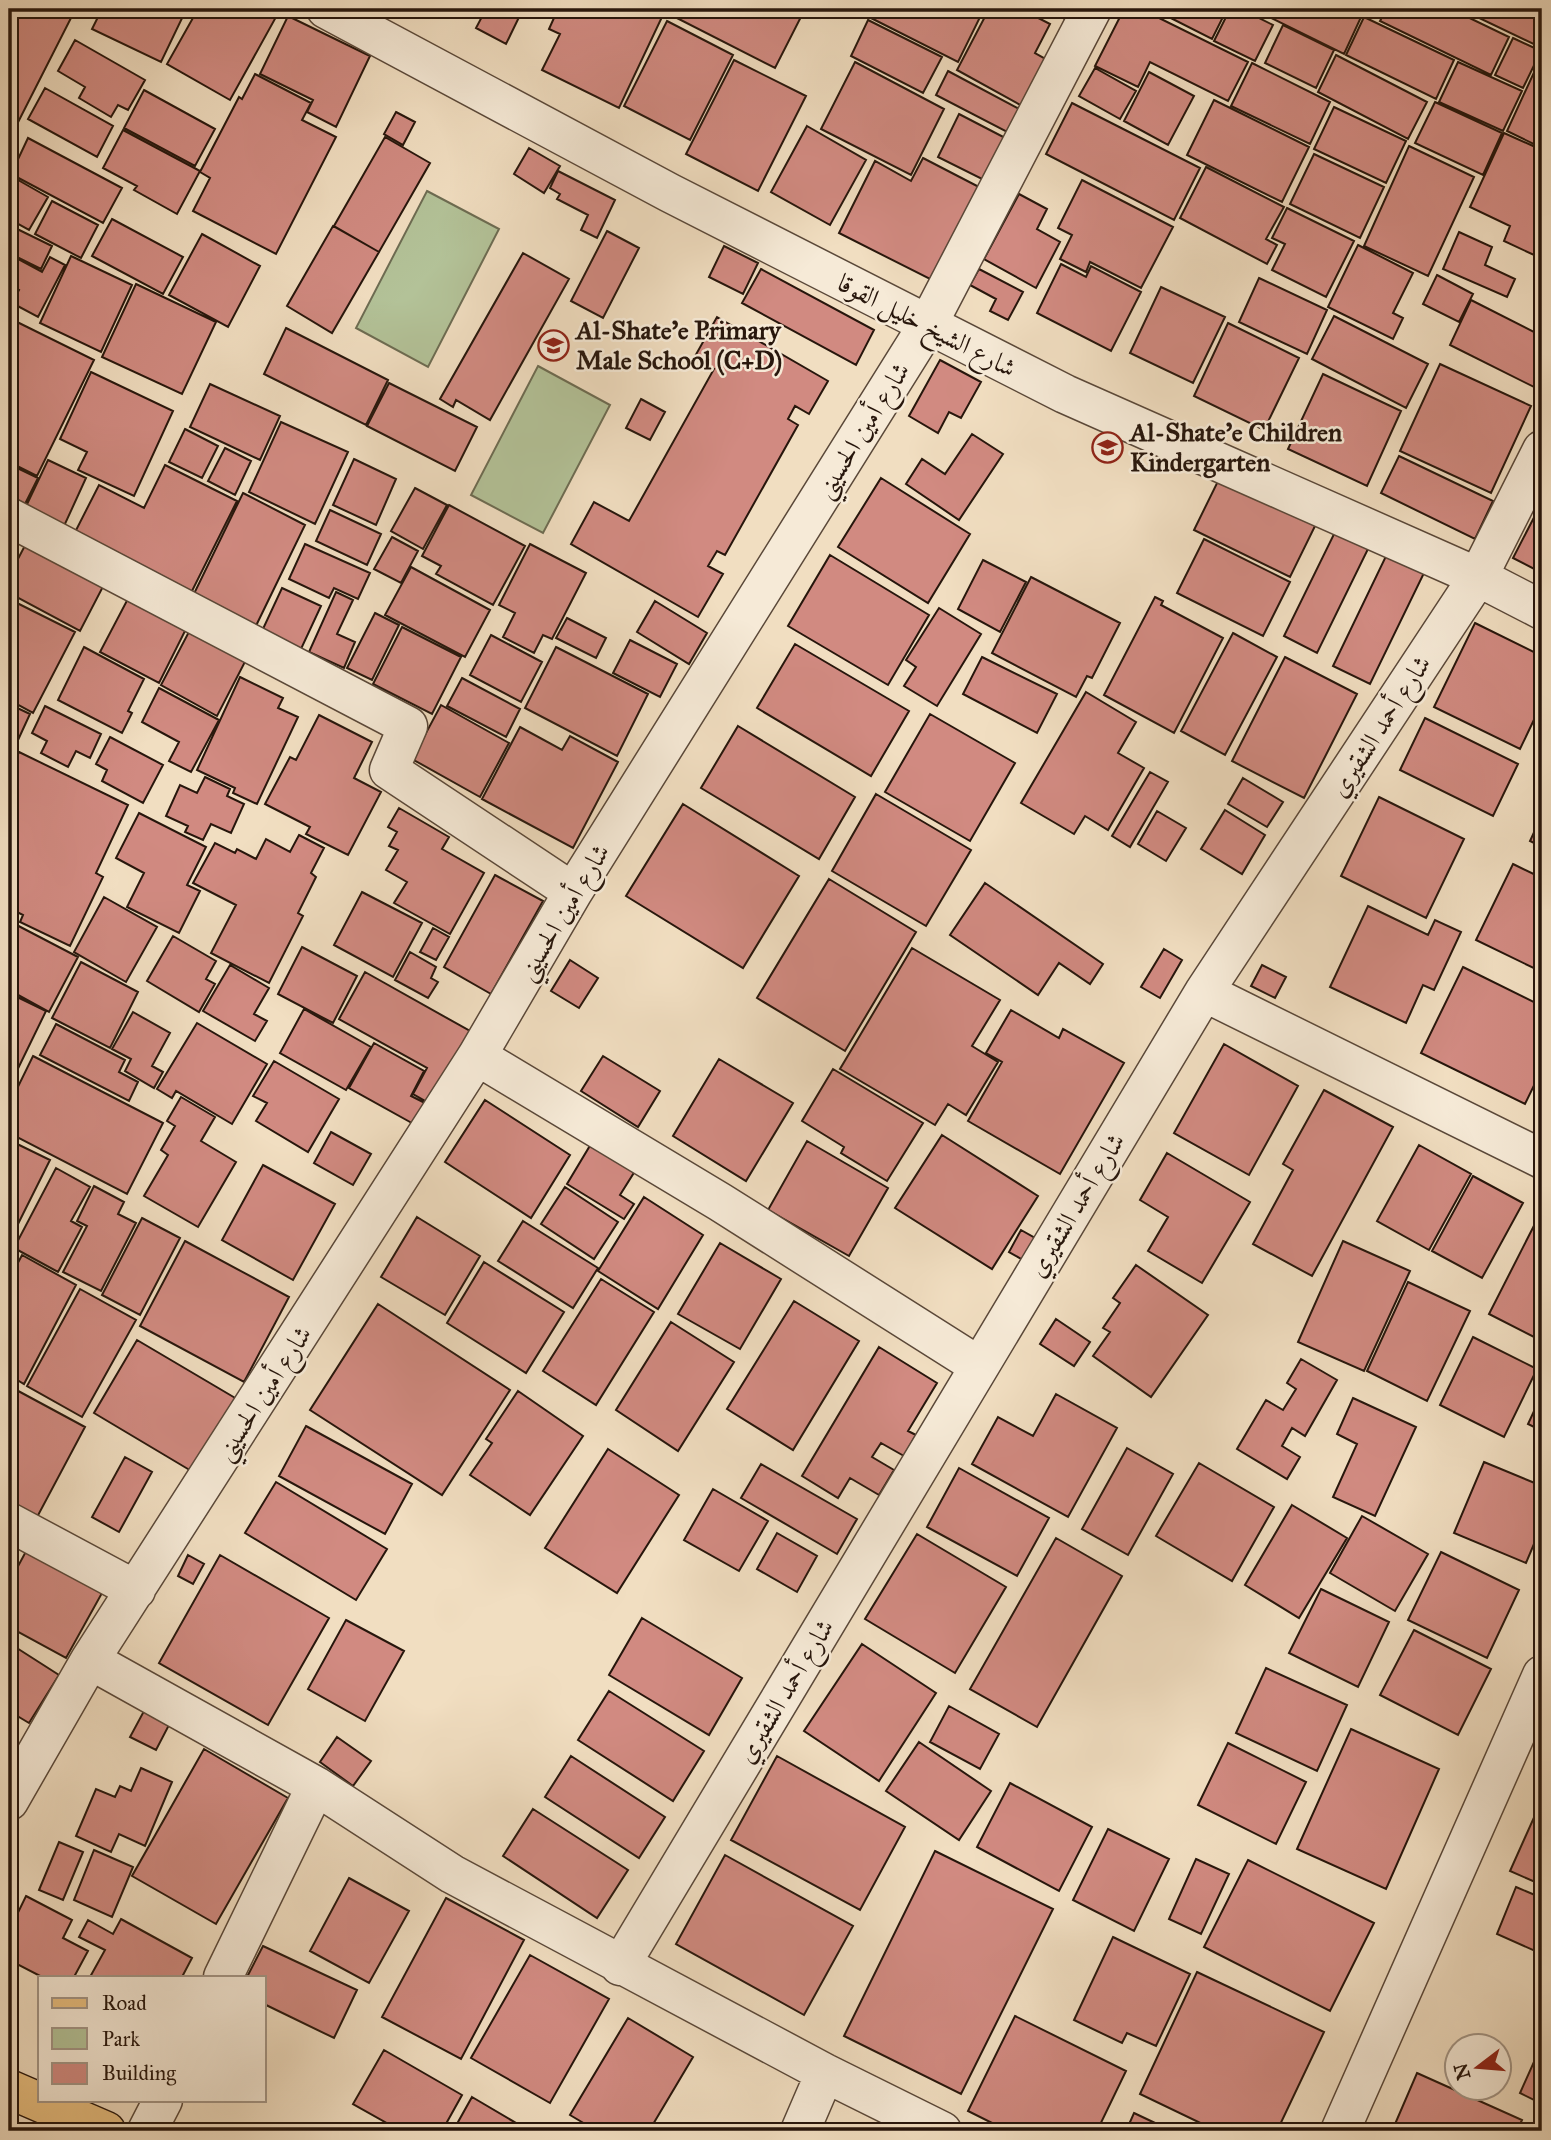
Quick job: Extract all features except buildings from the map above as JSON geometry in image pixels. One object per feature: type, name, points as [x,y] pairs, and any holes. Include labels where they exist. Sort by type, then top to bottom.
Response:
[{"type":"main road","points":[[9,2089],[38,2102]]},
{"type":"main road","points":[[39,2102],[106,2131]]},
{"type":"street","name":"شارع الشيخ خليل القوقا","points":[[326,9],[670,193],[1065,394],[1478,578],[1542,610]]},
{"type":"street","name":"شارع أمين الحسيني","points":[[9,1801],[90,1660],[477,1056],[573,892],[928,326],[1092,9]]},
{"type":"street","name":"شارع أحمد الشقيري","points":[[620,1966],[1204,992],[1478,578],[1542,450]]},
{"type":"street","points":[[9,517],[408,726],[389,770],[573,892]]},
{"type":"street","points":[[1204,992],[1542,1159]]},
{"type":"street","points":[[477,1056],[720,1202],[979,1366]]},
{"type":"street","points":[[9,1522],[136,1590]]},
{"type":"street","points":[[90,1660],[316,1786],[452,1874],[620,1966],[942,2131]]},
{"type":"street","points":[[1340,2131],[1542,1675]]},
{"type":"street","points":[[223,1976],[316,1786]]},
{"type":"street","points":[[800,2131],[825,2073]]},
{"type":"street","points":[[147,2131],[162,2102]]},
{"type":"green space","points":[[427,191],[499,229],[428,367],[356,328]]},
{"type":"green space","points":[[538,366],[610,405],[543,533],[471,495]]},
{"type":"place","name":"Al-Shate'e Primary Male School (C+D)","points":[[553,345]]},
{"type":"place","name":"Al-Shate'e Children Kindergarten","points":[[1107,447]]}]
